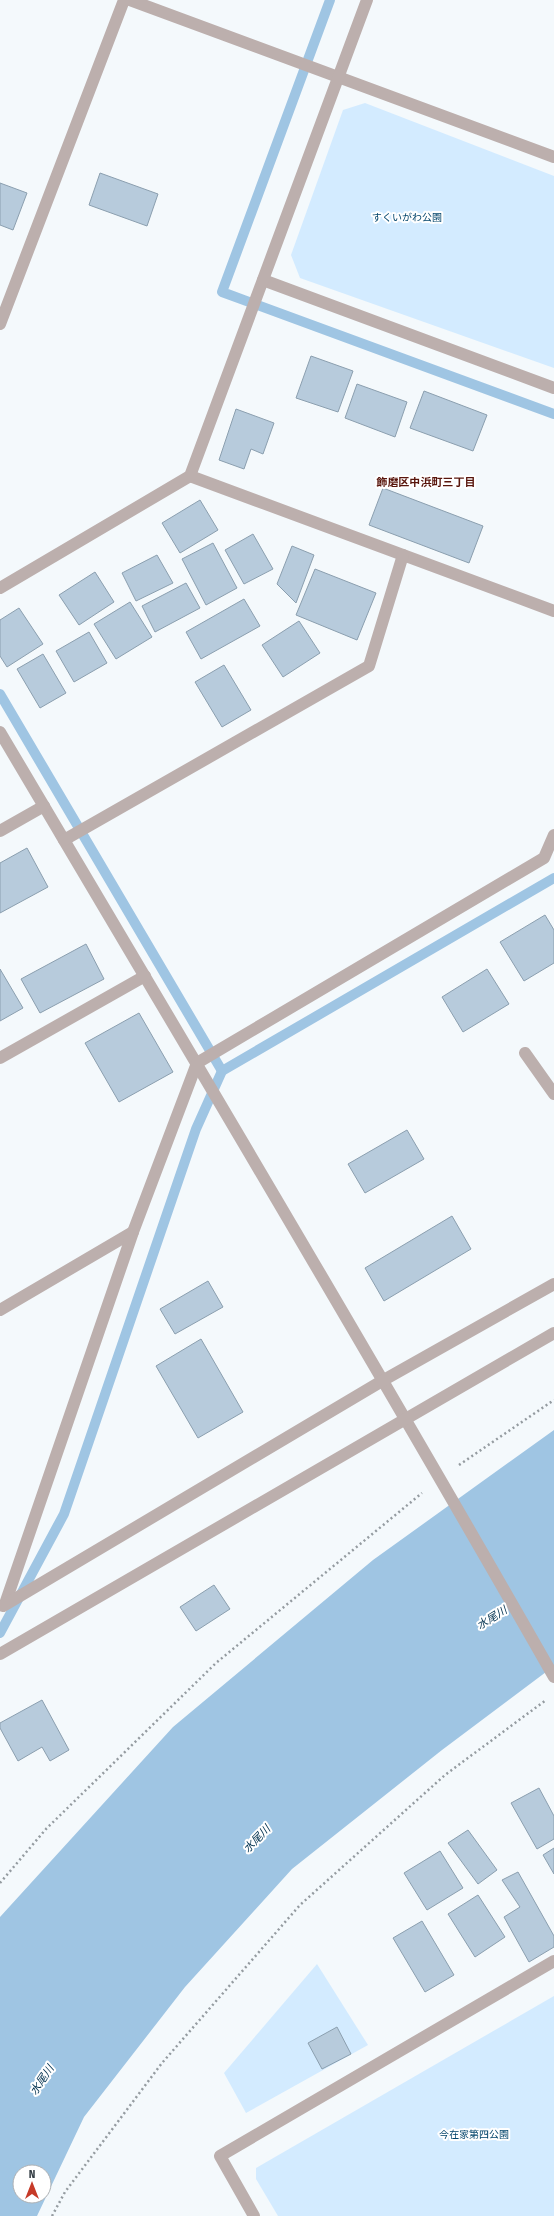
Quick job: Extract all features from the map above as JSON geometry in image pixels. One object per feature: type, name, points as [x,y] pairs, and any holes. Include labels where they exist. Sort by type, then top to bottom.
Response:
[{"type":"street","points":[[0,324],[124,0]]},
{"type":"street","points":[[130,0],[554,157]]},
{"type":"street","points":[[0,588],[190,476],[367,0]]},
{"type":"street","points":[[263,280],[554,388]]},
{"type":"street","points":[[190,476],[554,611]]},
{"type":"street","points":[[64,840],[369,666],[403,555]]},
{"type":"street","points":[[0,732],[197,1063],[404,1419],[440,1478],[554,1677]]},
{"type":"street","points":[[0,831],[44,806]]},
{"type":"street","points":[[3,1606],[133,1232],[197,1063],[544,858],[554,835]]},
{"type":"street","points":[[0,1058],[145,976]]},
{"type":"street","points":[[525,1053],[554,1094]]},
{"type":"street","points":[[0,1310],[133,1232]]},
{"type":"street","points":[[3,1606],[382,1381],[554,1284]]},
{"type":"street","points":[[0,1654],[554,1333]]},
{"type":"street","points":[[254,2216],[220,2156],[554,1961]]},
{"type":"path","points":[[0,1883],[46,1829],[216,1663],[440,1478],[554,1400]]},
{"type":"path","points":[[52,2216],[65,2192],[162,2063],[300,1905],[445,1775],[508,1726],[548,1698]]},
{"type":"green space","name":"すくいがわ公園","points":[[365,103],[554,176],[554,368],[300,278],[291,255],[343,110]]},
{"type":"green space","points":[[317,1964],[368,2045],[246,2113],[224,2073]]},
{"type":"green space","name":"今在家第四公園","points":[[554,1996],[554,2216],[278,2216],[256,2179],[256,2168]]},
{"type":"water","name":"水尾川","points":[[554,1430],[554,1666],[442,1750],[292,1869],[185,1987],[84,2117],[52,2184],[52,2164],[12,2164],[12,2204],[43,2204],[37,2216],[0,2216],[0,1917],[173,1727],[373,1560]]},
{"type":"building","points":[[100,173],[158,194],[147,226],[89,205]]},
{"type":"building","points":[[0,183],[27,193],[13,230],[0,225]]},
{"type":"building","points":[[311,356],[353,371],[338,412],[296,398]]},
{"type":"building","points":[[357,384],[407,402],[395,437],[345,418]]},
{"type":"building","points":[[424,391],[487,415],[473,451],[410,428]]},
{"type":"building","points":[[236,409],[274,423],[263,454],[251,449],[244,469],[219,460]]},
{"type":"building","points":[[383,488],[483,526],[469,563],[369,525]]},
{"type":"building","points":[[200,500],[218,530],[180,553],[162,523]]},
{"type":"building","points":[[253,534],[273,569],[244,584],[225,550]]},
{"type":"building","points":[[213,543],[237,588],[206,605],[182,559]]},
{"type":"building","points":[[292,546],[314,555],[296,603],[277,584]]},
{"type":"building","points":[[157,555],[173,583],[136,601],[122,573]]},
{"type":"building","points":[[315,569],[376,593],[357,640],[296,615]]},
{"type":"building","points":[[95,572],[114,602],[79,625],[59,595]]},
{"type":"building","points":[[186,583],[200,608],[155,632],[142,606]]},
{"type":"building","points":[[244,599],[260,626],[201,659],[186,632]]},
{"type":"building","points":[[130,602],[152,637],[116,659],[94,624]]},
{"type":"building","points":[[19,608],[43,644],[7,667],[0,656],[0,620]]},
{"type":"building","points":[[299,621],[320,653],[283,677],[262,645]]},
{"type":"building","points":[[89,632],[107,663],[74,682],[56,651]]},
{"type":"building","points":[[43,654],[66,693],[40,708],[17,669]]},
{"type":"building","points":[[224,665],[251,710],[222,727],[195,682]]},
{"type":"building","points":[[27,848],[48,887],[0,913],[0,863]]},
{"type":"building","points":[[545,915],[554,930],[554,963],[524,981],[500,942]]},
{"type":"building","points":[[86,944],[104,979],[40,1013],[21,979]]},
{"type":"building","points":[[0,969],[23,1008],[0,1021]]},
{"type":"building","points":[[487,969],[509,1004],[463,1032],[442,997]]},
{"type":"building","points":[[139,1013],[173,1072],[119,1102],[85,1043]]},
{"type":"building","points":[[407,1130],[424,1159],[365,1193],[348,1164]]},
{"type":"building","points":[[452,1216],[471,1249],[384,1301],[365,1268]]},
{"type":"building","points":[[208,1281],[223,1307],[175,1334],[160,1309]]},
{"type":"building","points":[[201,1339],[243,1412],[198,1438],[156,1366]]},
{"type":"building","points":[[214,1585],[230,1609],[196,1631],[180,1607]]},
{"type":"building","points":[[42,1700],[69,1750],[50,1761],[42,1747],[18,1761],[0,1728],[0,1723]]},
{"type":"building","points":[[539,1788],[554,1816],[554,1839],[537,1849],[511,1803]]},
{"type":"building","points":[[468,1830],[497,1870],[478,1884],[448,1843]]},
{"type":"building","points":[[554,1848],[554,1874],[543,1855]]},
{"type":"building","points":[[440,1851],[463,1888],[427,1910],[404,1873]]},
{"type":"building","points":[[518,1872],[554,1936],[554,1947],[529,1962],[504,1917],[520,1907],[502,1880]]},
{"type":"building","points":[[478,1895],[505,1937],[475,1957],[448,1914]]},
{"type":"building","points":[[422,1921],[454,1975],[425,1992],[393,1938]]},
{"type":"building","points":[[337,2027],[351,2054],[322,2069],[308,2043]]},
{"type":"waterway","points":[[330,0],[222,292],[554,414]]},
{"type":"waterway","points":[[0,694],[222,1071]]},
{"type":"waterway","points":[[0,1633],[64,1514],[196,1129],[222,1071],[554,878]]},
{"type":"district","name":"飾磨区中浜町三丁目","points":[[426,482]]}]
